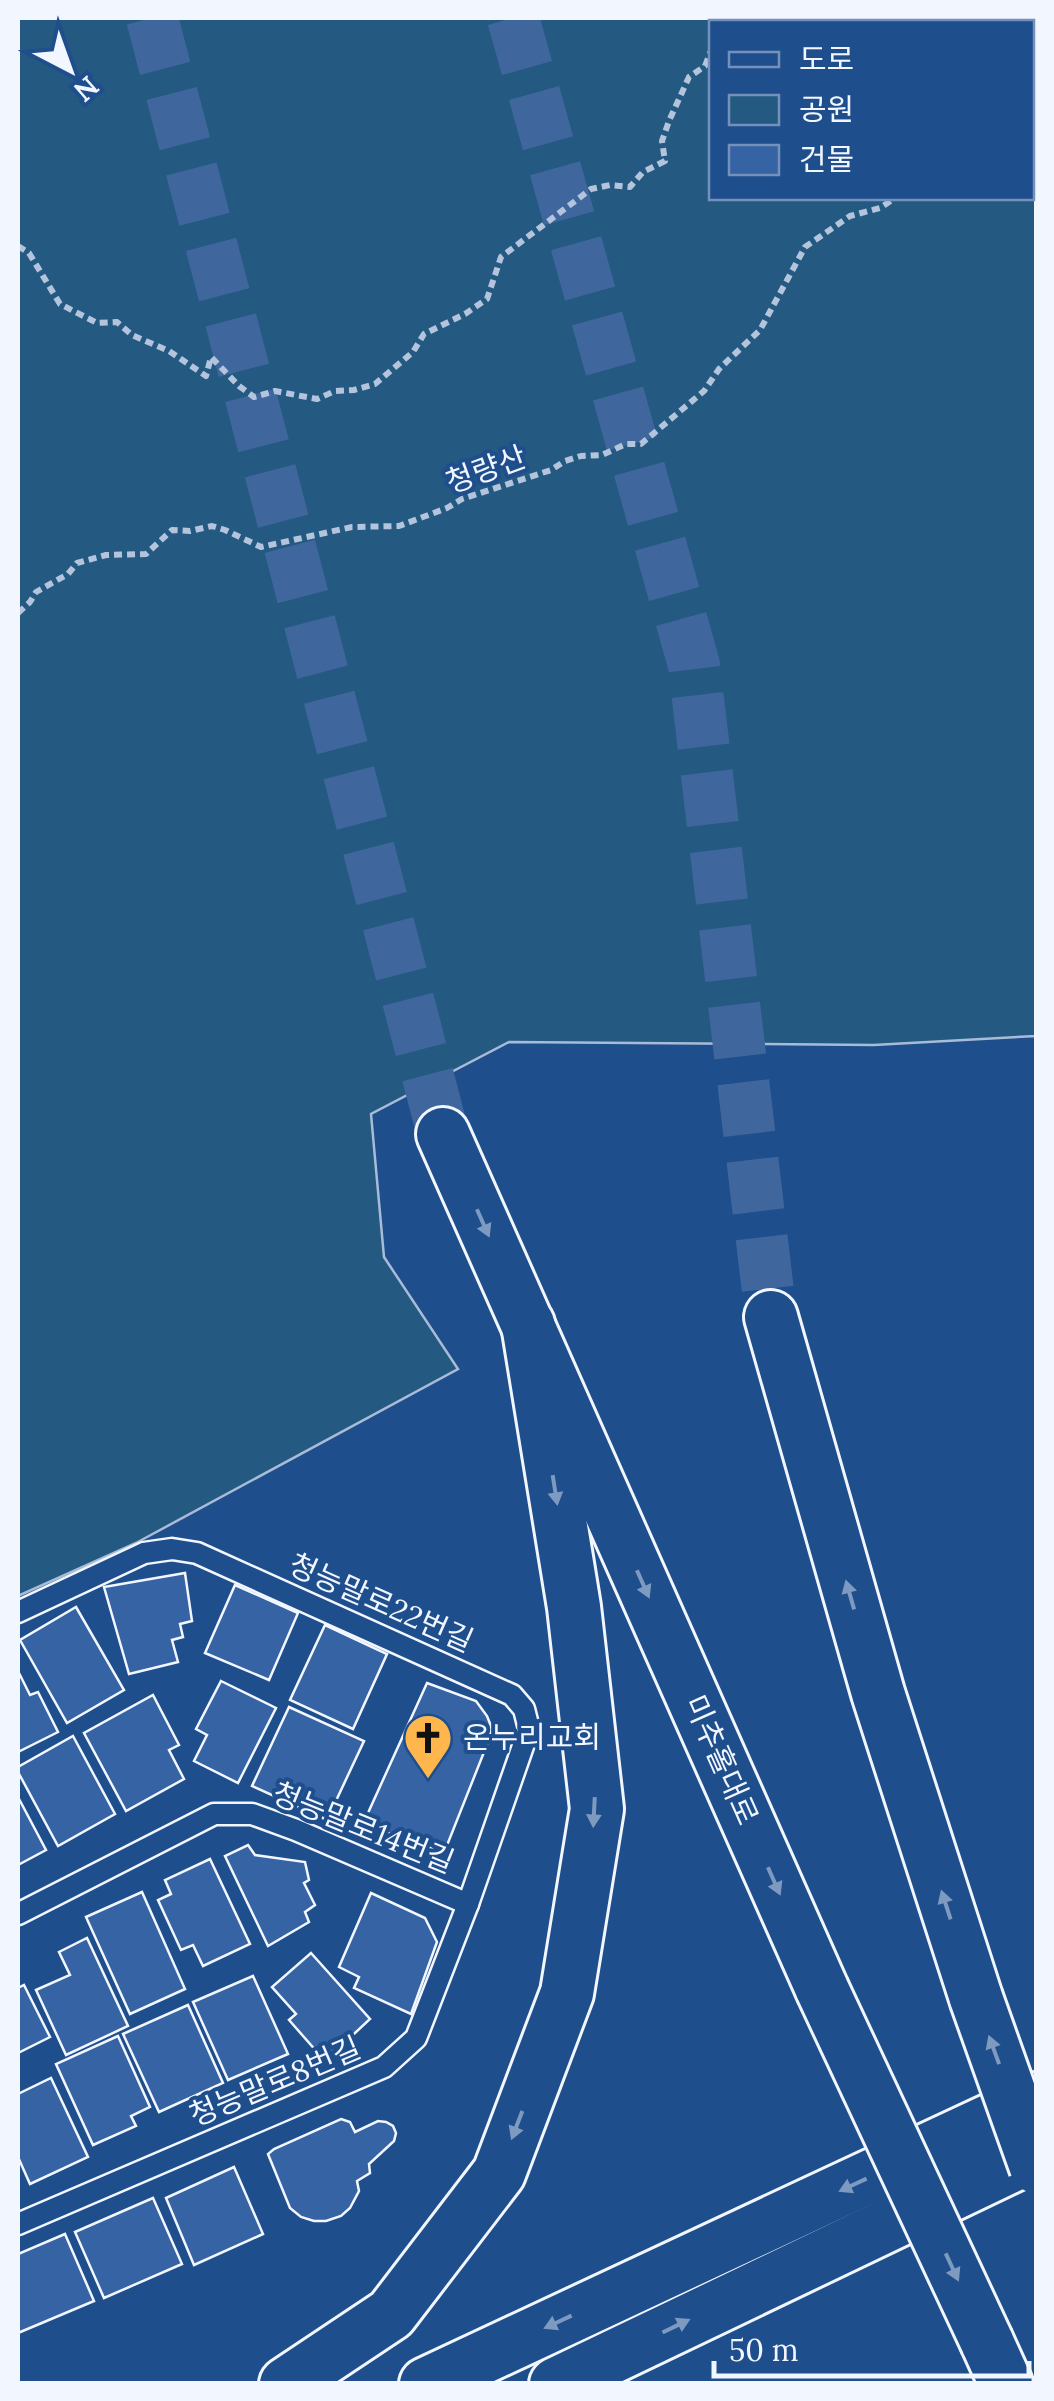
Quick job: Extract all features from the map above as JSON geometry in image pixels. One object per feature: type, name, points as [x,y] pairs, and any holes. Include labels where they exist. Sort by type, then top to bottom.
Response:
[{"type":"main road","name":"미추홀대로","points":[[444,1134],[822,1988],[997,2363]]},
{"type":"main road","points":[[771,1317],[878,1694],[976,1998],[1036,2167]]},
{"type":"main road","points":[[286,2384],[391,2314],[499,2173],[567,1992],[597,1808],[574,1607],[528,1324]]},
{"type":"main road","points":[[426,2384],[1036,2099]]},
{"type":"main road","points":[[556,2384],[1036,2154]]},
{"type":"lane","name":"청능말로22번길","points":[[18,1612],[144,1554],[172,1549],[197,1552],[512,1695],[524,1709],[529,1729],[468,1904]]},
{"type":"lane","name":"청능말로14번길","points":[[18,1914],[214,1814],[252,1814],[468,1904]]},
{"type":"lane","name":"청능말로8번길","points":[[18,2224],[384,2068],[416,2038],[468,1904]]},
{"type":"path","points":[[18,246],[29,254],[60,304],[96,323],[118,322],[132,335],[169,350],[206,376],[211,356],[254,397],[275,391],[317,399],[335,391],[354,390],[375,384],[392,371],[413,352],[424,334],[488,299],[500,257],[569,205],[591,189],[630,186],[643,172],[665,161],[662,142],[669,120],[688,77],[705,66],[709,56]]},
{"type":"path","name":"청량산","points":[[18,614],[36,592],[68,574],[77,563],[106,556],[146,554],[172,530],[212,526],[261,547],[352,527],[398,526],[462,499],[551,470],[565,461],[602,455],[626,444],[641,444],[704,391],[719,369],[760,330],[805,248],[850,216],[880,208],[892,200]]},
{"type":"green space","points":[[18,18],[1036,18],[1036,1036],[874,1045],[509,1042],[371,1114],[384,1257],[458,1369],[136,1543],[18,1596]]},
{"type":"building","points":[[185,1573],[192,1621],[180,1624],[183,1637],[172,1640],[178,1662],[129,1674],[104,1587]]},
{"type":"building","points":[[235,1585],[298,1613],[269,1680],[205,1653]]},
{"type":"building","points":[[76,1607],[124,1690],[67,1723],[20,1640]]},
{"type":"building","points":[[325,1625],[387,1654],[353,1729],[290,1700]]},
{"type":"building","points":[[18,1671],[30,1695],[38,1692],[58,1732],[18,1752]]},
{"type":"building","points":[[221,1681],[276,1708],[238,1783],[194,1761],[207,1735],[196,1729]]},
{"type":"building","name":"온누리교회","points":[[427,1683],[476,1701],[491,1726],[444,1853],[363,1824]]},
{"type":"building","points":[[153,1695],[179,1745],[169,1750],[184,1779],[126,1811],[84,1733]]},
{"type":"building","points":[[289,1707],[364,1741],[327,1820],[252,1786]]},
{"type":"building","points":[[73,1736],[115,1814],[58,1846],[18,1767]]},
{"type":"building","points":[[18,1797],[46,1850],[18,1865]]},
{"type":"building","points":[[248,1845],[255,1855],[305,1862],[309,1880],[304,1883],[315,1905],[305,1912],[309,1922],[268,1946],[225,1856]]},
{"type":"building","points":[[210,1859],[250,1944],[203,1966],[193,1945],[181,1950],[158,1900],[171,1894],[165,1880]]},
{"type":"building","points":[[142,1892],[185,1989],[130,2014],[86,1917]]},
{"type":"building","points":[[371,1893],[425,1918],[437,1942],[411,2014],[354,1988],[359,1977],[339,1967]]},
{"type":"building","points":[[87,1938],[128,2026],[66,2055],[36,1990],[70,1975],[59,1952]]},
{"type":"building","points":[[311,1953],[370,2019],[325,2061],[289,2020],[296,2014],[272,1987]]},
{"type":"building","points":[[253,1976],[288,2054],[228,2080],[193,2002]]},
{"type":"building","points":[[24,1985],[50,2037],[18,2053],[18,1988]]},
{"type":"building","points":[[188,2005],[223,2083],[159,2112],[123,2034]]},
{"type":"building","points":[[118,2036],[150,2107],[131,2116],[136,2126],[93,2145],[56,2064]]},
{"type":"building","points":[[51,2078],[88,2157],[30,2184],[18,2157],[18,2094]]},
{"type":"building","points":[[341,2119],[350,2122],[355,2132],[378,2121],[386,2122],[396,2133],[394,2141],[369,2164],[370,2173],[357,2181],[359,2191],[341,2216],[326,2221],[301,2217],[290,2208],[268,2154]]},
{"type":"building","points":[[234,2167],[263,2234],[194,2265],[166,2198]]},
{"type":"building","points":[[153,2198],[182,2264],[104,2298],[75,2232]]},
{"type":"building","points":[[65,2234],[94,2301],[18,2333],[18,2254]]},
{"type":"tunnel","points":[[152,18],[443,1134]]},
{"type":"tunnel","points":[[513,18],[694,665],[771,1317]]},
{"type":"place","name":"온누리교회","points":[[428,1780]]}]
